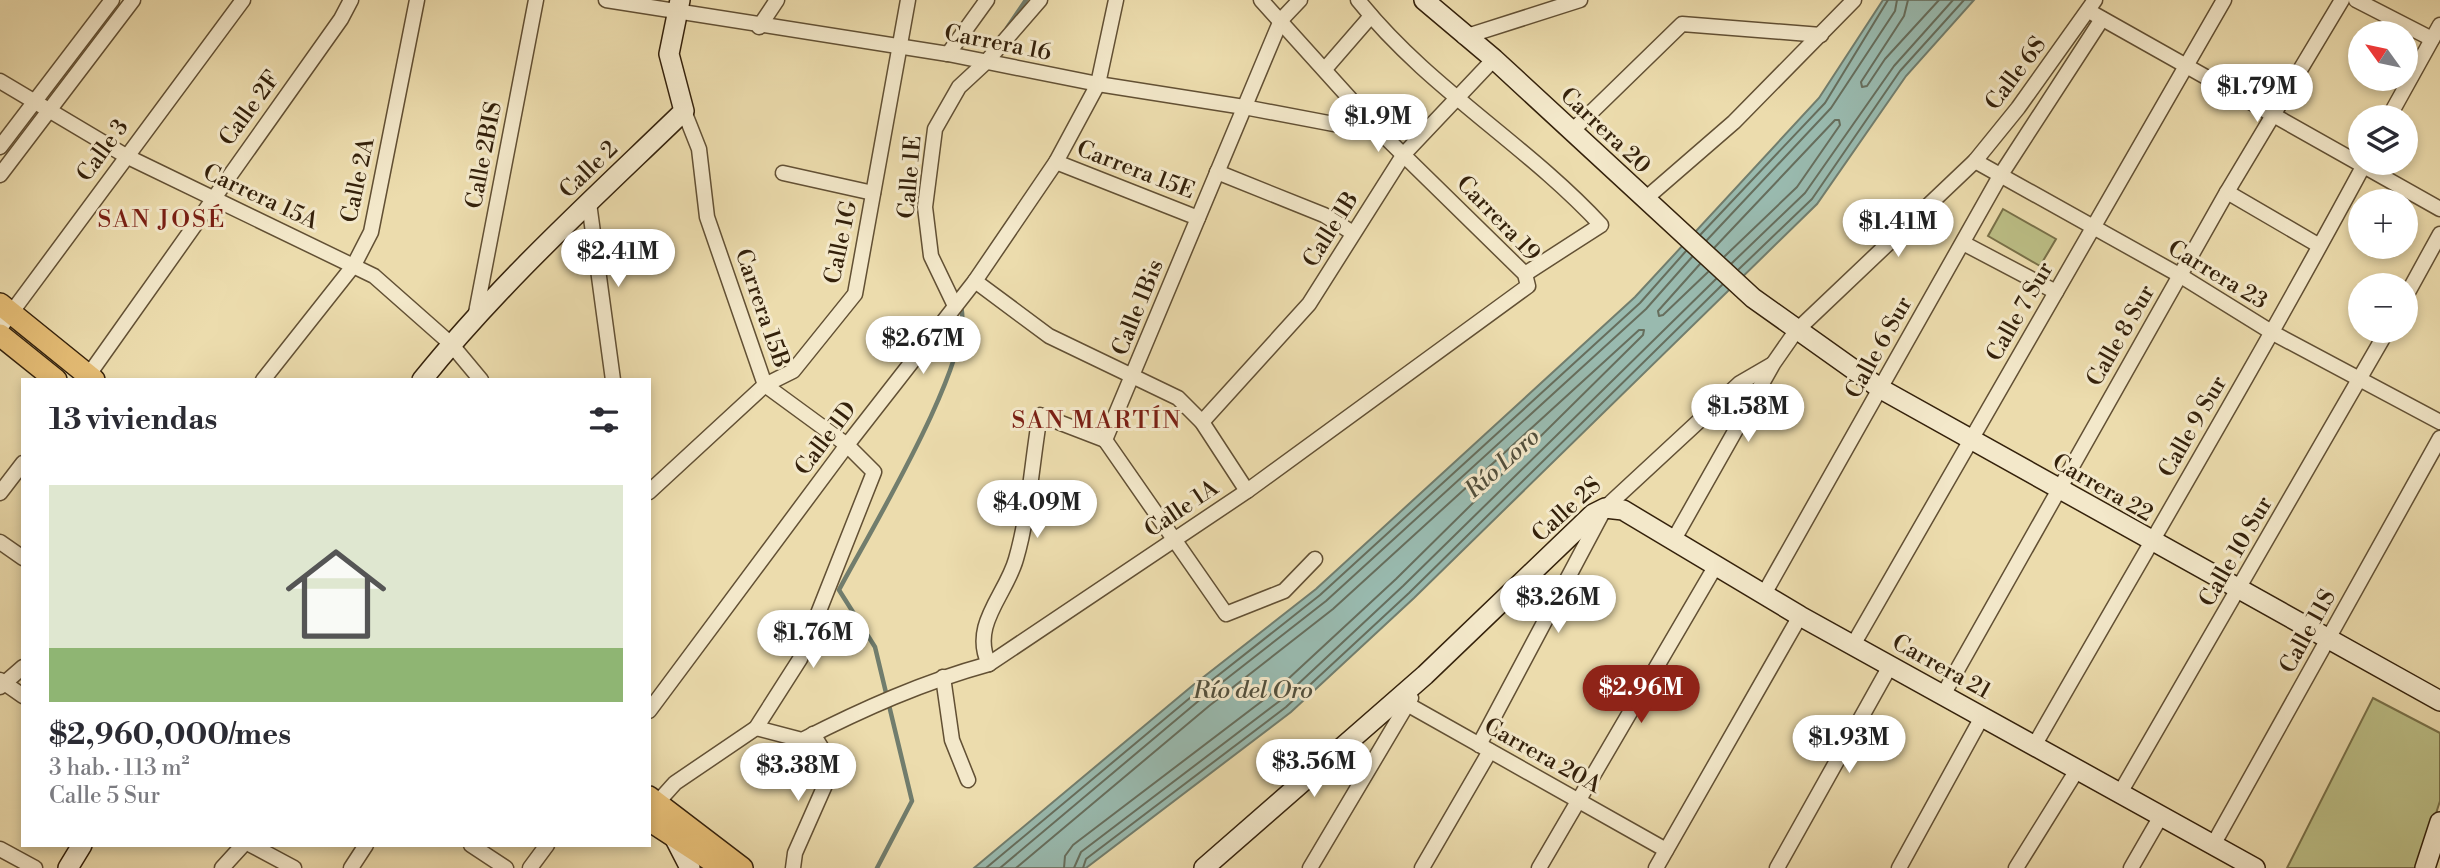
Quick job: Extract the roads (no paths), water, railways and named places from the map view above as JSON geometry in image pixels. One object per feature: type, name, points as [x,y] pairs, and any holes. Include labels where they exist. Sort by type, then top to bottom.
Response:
[{"type":"main road","points":[[4,315],[89,378]]},
{"type":"main road","points":[[0,335],[54,378]]},
{"type":"main road","points":[[652,806],[674,837],[720,867]]},
{"type":"main road","points":[[652,806],[742,868]]},
{"type":"street","points":[[0,147],[112,0]]},
{"type":"street","points":[[0,175],[133,0]]},
{"type":"street","name":"Calle 3","points":[[4,315],[243,0]]},
{"type":"street","name":"Calle 2F","points":[[89,378],[212,198],[341,19],[351,0]]},
{"type":"street","name":"Calle 2A","points":[[265,378],[354,265],[371,232],[417,0]]},
{"type":"street","name":"Calle 2BIS","points":[[474,319],[537,0]]},
{"type":"street","name":"Carrera 16","points":[[606,0],[678,6],[759,27],[948,54],[1098,84],[1244,107],[1381,133]]},
{"type":"street","points":[[759,27],[777,0]]},
{"type":"street","name":"Calle 1G","points":[[651,490],[765,386],[793,371],[855,294],[908,0]]},
{"type":"street","points":[[948,54],[987,0]]},
{"type":"street","name":"Calle 1E","points":[[955,306],[931,256],[925,207],[935,129],[959,87],[1040,0]]},
{"type":"street","name":"Calle 1D","points":[[651,708],[847,445],[975,281],[1056,162],[1098,84],[1116,0]]},
{"type":"street","name":"Carrera 19","points":[[1261,0],[1381,133],[1404,153],[1527,280]]},
{"type":"street","name":"Calle 1Bis","points":[[1105,440],[1281,20],[1300,0]]},
{"type":"street","points":[[1358,0],[1455,98]]},
{"type":"street","name":"Carrera 20","points":[[1424,0],[1494,60],[1754,298]]},
{"type":"street","points":[[1464,37],[1580,0]]},
{"type":"street","points":[[1644,200],[1734,122],[1854,0]]},
{"type":"street","name":"Calle 7 Sur","points":[[1853,645],[2224,0]]},
{"type":"street","name":"Calle 8 Sur","points":[[1943,695],[2227,192],[2342,0]]},
{"type":"street","points":[[2356,0],[2431,39]]},
{"type":"street","points":[[678,6],[669,54],[684,111]]},
{"type":"street","points":[[2096,10],[2187,67],[2348,156]]},
{"type":"street","name":"Calle 6S","points":[[1975,161],[2096,10]]},
{"type":"street","name":"Calle 6 Sur","points":[[1764,594],[2096,10]]},
{"type":"street","points":[[1325,69],[1371,16]]},
{"type":"street","points":[[1571,132],[1682,24],[1821,36]]},
{"type":"street","points":[[2395,105],[2440,25]]},
{"type":"street","name":"Calle 1B","points":[[1202,422],[1309,304],[1404,153],[1494,60]]},
{"type":"street","name":"Carrera 15A","points":[[0,81],[126,156],[374,276],[451,344],[479,378]]},
{"type":"street","name":"Calle 1A","points":[[756,728],[802,740],[896,695],[943,677],[989,664],[1247,491],[1601,225],[1563,184],[1455,98]]},
{"type":"street","name":"Calle 2","points":[[424,378],[474,319],[684,111]]},
{"type":"street","name":"Carrera 15B","points":[[684,111],[699,149],[707,217],[765,386],[847,445],[874,472],[800,659],[756,728]]},
{"type":"street","points":[[1673,541],[1773,365],[1796,331],[1975,161]]},
{"type":"street","name":"Carrera 23","points":[[1975,161],[2180,276],[2273,334],[2440,422]]},
{"type":"street","name":"Carrera 15E","points":[[1056,162],[1198,218]]},
{"type":"street","name":"Carrera 15E","points":[[1217,172],[1324,215],[1353,233]]},
{"type":"street","points":[[783,173],[873,192]]},
{"type":"street","name":"Calle 9 Sur","points":[[2034,746],[2273,334],[2318,245],[2358,175]]},
{"type":"street","points":[[2381,175],[2440,209]]},
{"type":"street","points":[[2227,192],[2318,245]]},
{"type":"street","points":[[589,203],[612,378]]},
{"type":"street","points":[[2418,274],[2440,234]]},
{"type":"street","points":[[1962,243],[2056,292]]},
{"type":"street","points":[[975,281],[1049,336],[1178,398],[1202,422],[1247,491]]},
{"type":"street","name":"Carrera 22","points":[[1754,298],[1796,331],[1881,389],[2238,591],[2440,701]]},
{"type":"street","name":"Calle 10 Sur","points":[[2120,793],[2380,343]]},
{"type":"street","name":"Calle 2S","points":[[1204,868],[1403,701],[1425,675],[1593,514],[1605,508],[1740,383],[1773,365]]},
{"type":"street","points":[[989,664],[982,638],[989,615],[1016,560],[1040,415],[1105,440],[1226,614],[1284,591],[1315,559]]},
{"type":"street","name":"Calle 11S","points":[[2213,845],[2440,438]]},
{"type":"street","points":[[0,493],[21,466]]},
{"type":"street","points":[[1422,868],[1605,508]]},
{"type":"street","name":"Carrera 21","points":[[1605,508],[1623,510],[1800,616],[2255,868]]},
{"type":"street","points":[[0,542],[21,557]]},
{"type":"street","points":[[1539,868],[1576,800],[1715,567]]},
{"type":"street","points":[[1656,868],[1800,616]]},
{"type":"street","points":[[1777,868],[1891,666]]},
{"type":"street","points":[[21,668],[1,683],[21,695]]},
{"type":"street","points":[[943,677],[953,740],[968,779]]},
{"type":"street","points":[[1310,868],[1403,701]]},
{"type":"street","name":"Carrera 20A","points":[[1403,701],[1666,850]]},
{"type":"street","points":[[1899,868],[1982,717]]},
{"type":"street","points":[[652,806],[675,783],[756,728]]},
{"type":"street","points":[[793,868],[795,853],[833,767],[813,734]]},
{"type":"street","points":[[2016,868],[2077,770]]},
{"type":"street","points":[[2131,868],[2161,816]]},
{"type":"street","points":[[2425,868],[2440,822]]},
{"type":"street","points":[[674,837],[690,868]]},
{"type":"street","points":[[710,844],[720,867]]},
{"type":"street","points":[[68,868],[81,847]]},
{"type":"street","points":[[222,868],[241,847]]},
{"type":"street","points":[[255,847],[294,868]]},
{"type":"street","points":[[351,868],[365,847]]},
{"type":"street","points":[[474,847],[506,868]]},
{"type":"street","points":[[530,868],[546,847]]},
{"type":"street","points":[[0,849],[35,868]]},
{"type":"water","name":"Río del Oro","points":[[1883,0],[1974,0],[1906,76],[1817,204],[1414,598],[1291,712],[1086,868],[974,868],[1192,686],[1316,589],[1635,297],[1819,98]]},
{"type":"waterway","points":[[1007,28],[1026,0]]},
{"type":"waterway","points":[[877,868],[912,801],[875,647],[839,590],[917,446],[937,402],[962,328],[960,304]]},
{"type":"district","name":"SAN JOSÉ","points":[[162,219]]},
{"type":"district","name":"SAN MARTÍN","points":[[1097,420]]},
{"type":"water label","name":"Río Loro","points":[[1502,463]]}]
